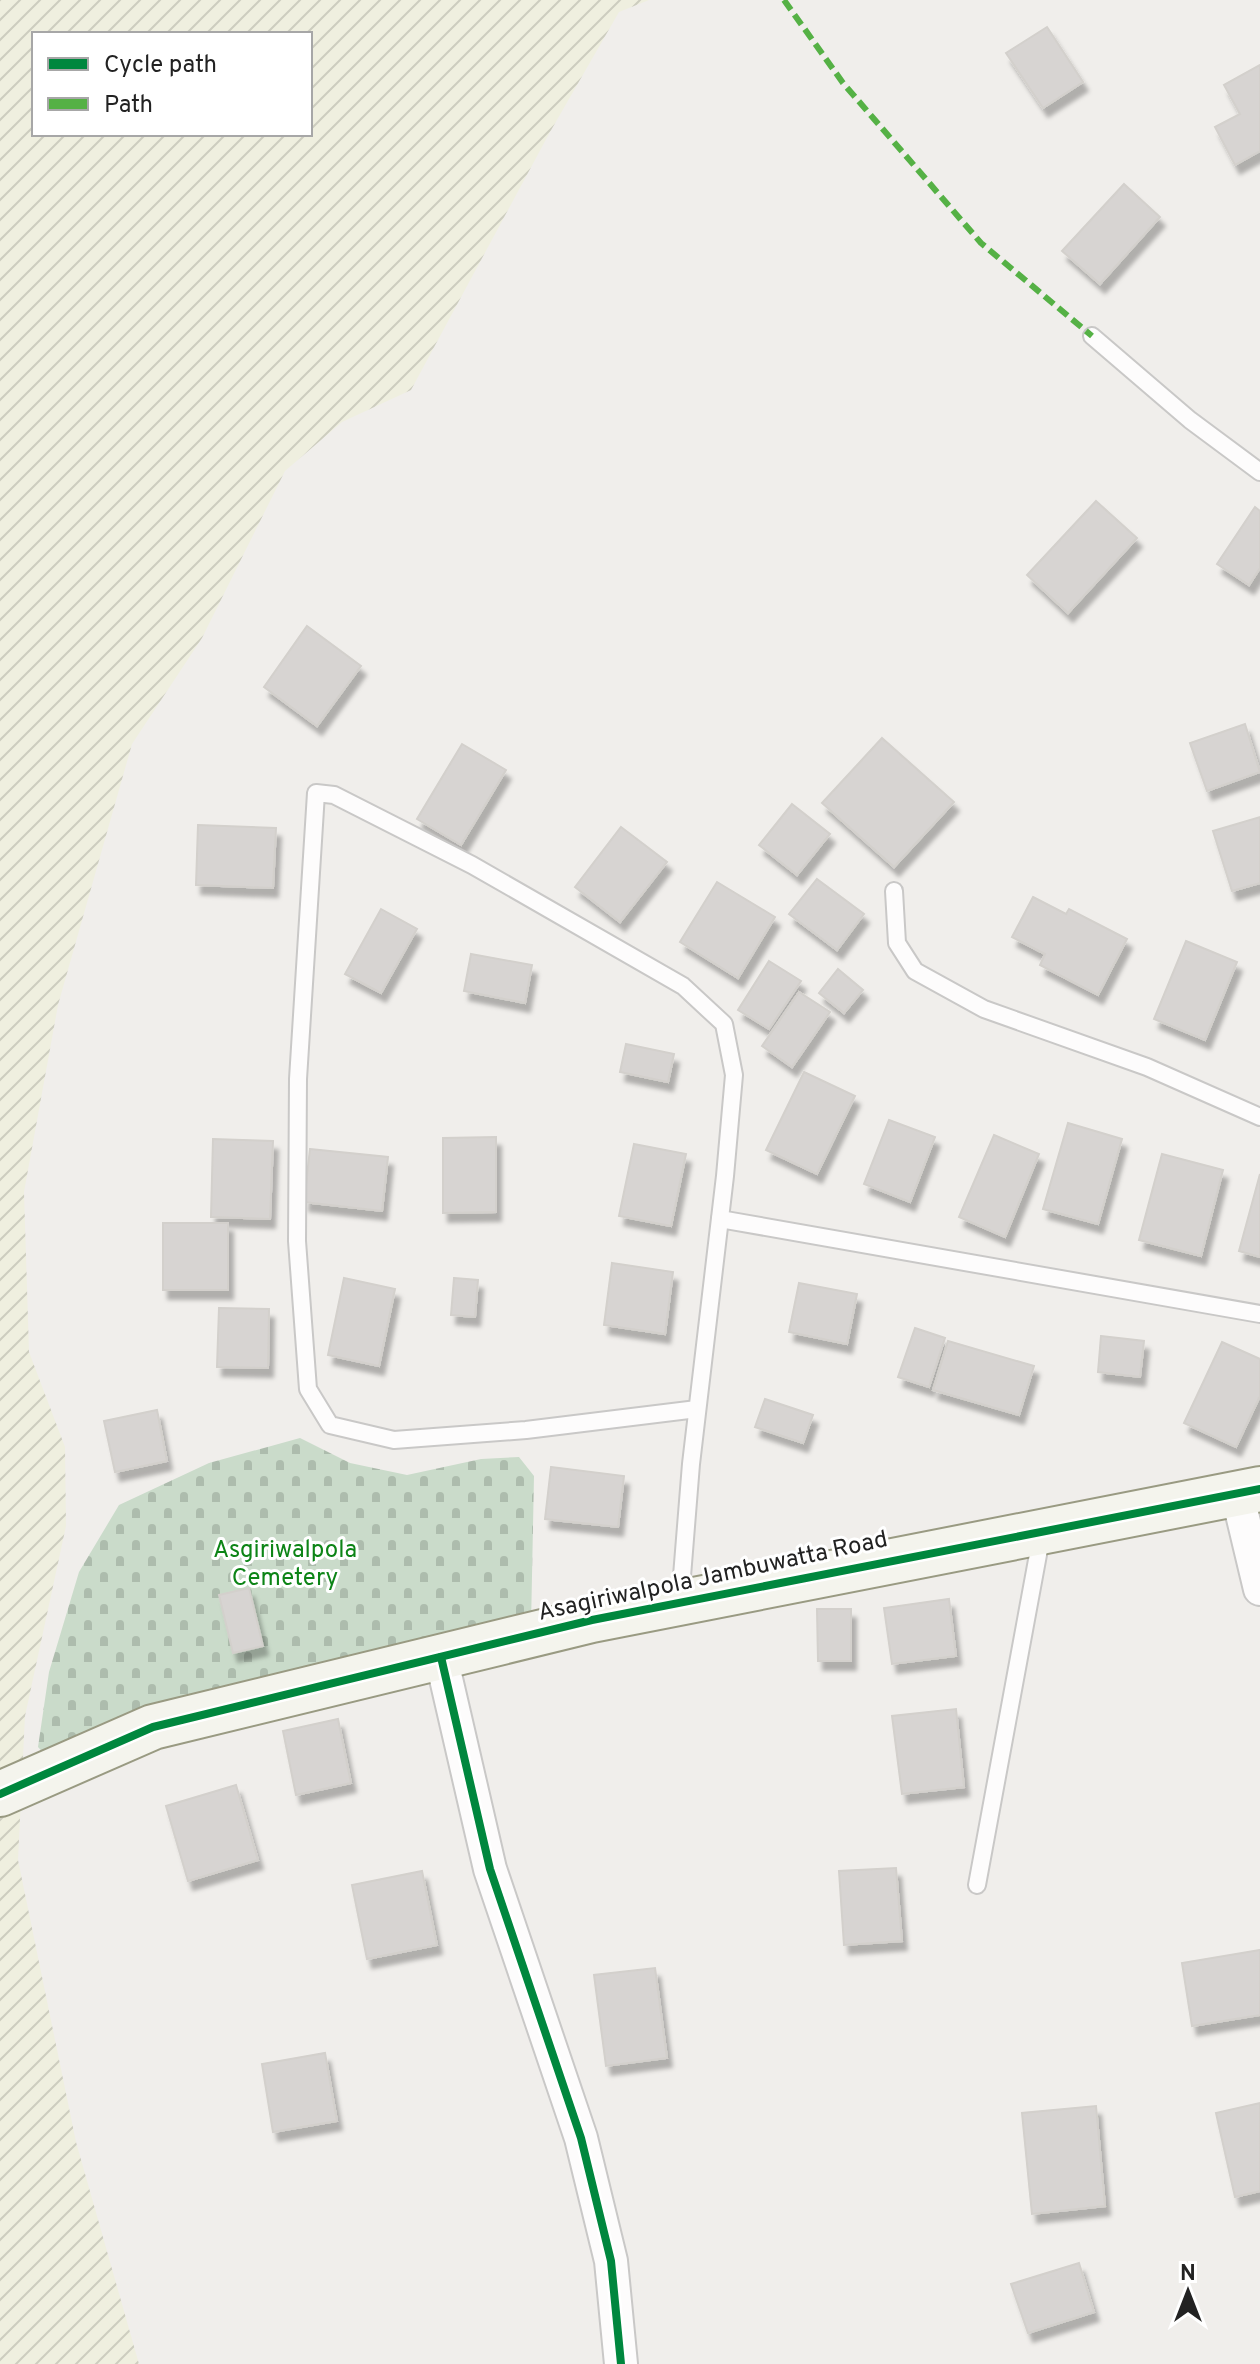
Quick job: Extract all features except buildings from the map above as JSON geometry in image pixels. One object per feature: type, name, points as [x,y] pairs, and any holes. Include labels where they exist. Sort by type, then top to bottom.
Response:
[{"type":"street","name":"Asagiriwalpola Jambuwatta Road","points":[[0,1794],[153,1727],[592,1620],[1249,1491]]},
{"type":"street","points":[[1249,1491],[1260,1589]]},
{"type":"street","points":[[441,1657],[490,1869],[581,2138],[611,2261],[621,2364]]},
{"type":"lane","points":[[1092,336],[1190,420],[1260,472]]},
{"type":"lane","points":[[680,1603],[697,1409],[734,1075],[724,1024],[683,986],[472,865],[334,795],[316,793],[298,1079],[297,1241],[308,1389],[330,1425],[394,1440],[526,1430],[697,1409]]},
{"type":"lane","points":[[894,891],[897,943],[915,971],[984,1009],[1147,1067],[1260,1117]]},
{"type":"lane","points":[[720,1219],[1260,1314]]},
{"type":"lane","points":[[977,1885],[1042,1532]]},
{"type":"green space","points":[[0,0],[649,0],[619,12],[550,132],[411,390],[342,422],[285,471],[202,638],[132,744],[58,1005],[24,1192],[29,1352],[65,1447],[66,1526],[25,1716],[18,1860],[76,2142],[139,2364],[0,2364]]},
{"type":"green space","name":"Asgiriwalpola Cemetery","points":[[300,1438],[350,1463],[407,1475],[481,1459],[519,1457],[534,1476],[531,1626],[49,1759],[38,1747],[49,1672],[79,1572],[119,1505],[209,1463]]},
{"type":"marked path","points":[[784,0],[843,83],[981,243],[1092,336]]},
{"type":"cycle path","points":[[0,1794],[153,1727],[592,1620],[1260,1489]]},
{"type":"cycle path","points":[[441,1657],[490,1869],[581,2138],[611,2261],[621,2364]]}]
